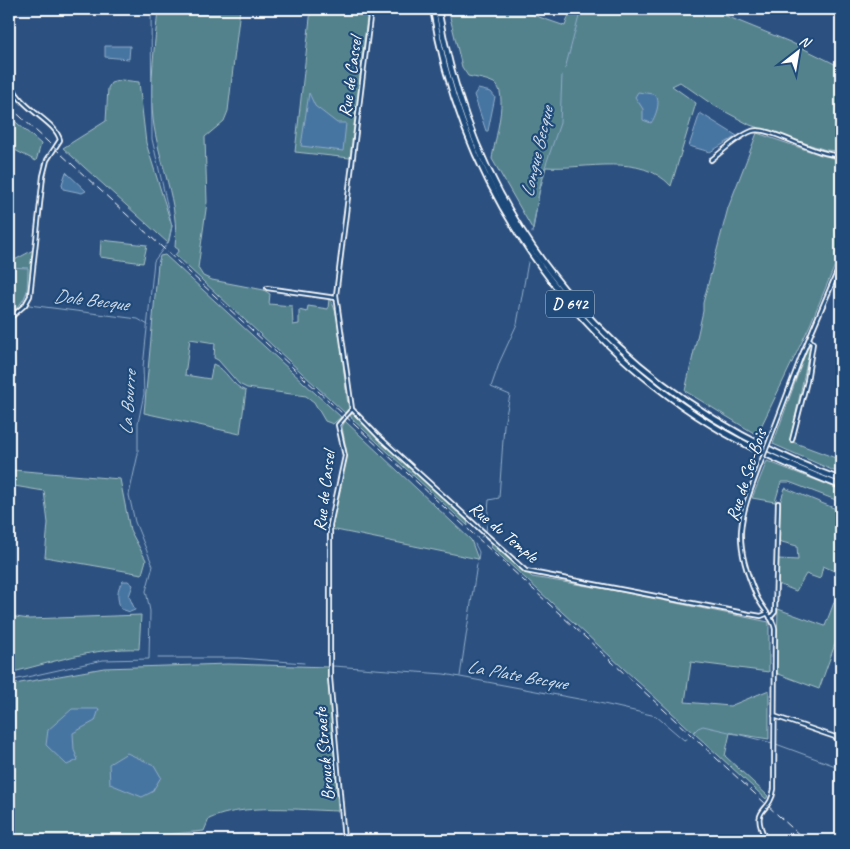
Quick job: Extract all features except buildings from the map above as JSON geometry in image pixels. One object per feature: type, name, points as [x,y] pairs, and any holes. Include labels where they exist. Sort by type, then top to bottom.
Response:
[{"type":"highway","name":"D 642","points":[[433,9],[450,84],[477,157],[517,232],[567,301],[626,362],[682,406],[754,449],[841,486]]},
{"type":"highway","name":"D 642","points":[[438,9],[457,88],[484,161],[521,229],[571,298],[636,363],[692,406],[759,445],[841,480]]},
{"type":"street","name":"Rue de Cassel","points":[[330,666],[330,525],[345,456],[338,427],[352,409],[336,298],[342,233],[372,9]]},
{"type":"street","points":[[9,77],[18,97],[56,132],[60,140],[46,162],[42,178],[30,296],[25,305],[9,319]]},
{"type":"street","points":[[711,160],[755,130],[767,132],[824,153],[841,155]]},
{"type":"street","name":"Rue de Sec-Bois","points":[[770,618],[766,614],[745,568],[740,538],[744,508],[809,338],[841,264]]},
{"type":"street","points":[[267,288],[336,298]]},
{"type":"street","name":"Rue de Sec-Bois","points":[[792,440],[813,343],[809,338]]},
{"type":"street","name":"Rue du Temple","points":[[352,409],[378,436],[526,571],[760,616],[766,614]]},
{"type":"street","points":[[766,840],[759,825],[759,816],[774,794],[775,628],[770,618],[775,612],[778,503]]},
{"type":"street","name":"Brouck Straete","points":[[330,666],[344,840]]},
{"type":"street","points":[[774,716],[841,739]]},
{"type":"green space","points":[[158,9],[240,9],[228,111],[224,121],[205,137],[207,202],[198,268],[203,276],[212,280],[264,290],[270,294],[269,304],[292,306],[293,325],[299,324],[299,310],[307,312],[308,306],[328,309],[329,298],[334,307],[340,334],[349,408],[345,413],[175,255],[179,250],[175,247],[176,231],[172,199],[156,135],[152,105],[153,64]]},
{"type":"green space","points":[[311,9],[368,9],[350,158],[295,152]]},
{"type":"green space","points":[[448,9],[516,9],[565,26],[571,9],[709,9],[790,42],[841,67],[841,132],[838,151],[826,150],[750,125],[713,105],[680,82],[672,86],[696,103],[671,186],[658,176],[644,169],[629,166],[546,167],[539,193],[533,230],[492,159],[500,118],[501,96],[499,88],[494,83],[468,76],[462,67]]},
{"type":"green space","points":[[122,80],[139,82],[146,143],[172,226],[168,243],[63,148],[106,121],[108,88],[111,83]]},
{"type":"green space","points":[[9,116],[41,144],[36,161],[9,147]]},
{"type":"green space","points":[[757,133],[838,159],[841,167],[841,251],[810,325],[757,435],[685,391],[703,311],[703,303],[728,208]]},
{"type":"green space","points":[[101,240],[147,245],[143,263],[100,257]]},
{"type":"green space","points":[[33,250],[27,294],[17,308],[9,315],[9,263]]},
{"type":"green space","points":[[165,255],[341,417],[333,424],[325,421],[314,402],[306,396],[247,388],[239,384],[214,358],[215,343],[190,339],[185,375],[210,379],[213,364],[218,366],[236,385],[246,391],[240,434],[144,413],[158,264],[160,256]]},
{"type":"green space","points":[[810,348],[790,441],[841,460],[841,474],[773,444],[807,349]]},
{"type":"green space","points":[[353,414],[467,520],[468,526],[352,419],[350,415]]},
{"type":"green space","points":[[345,421],[471,540],[478,559],[331,529],[346,461],[342,427]]},
{"type":"green space","points":[[767,461],[841,490],[841,502],[789,482],[781,482],[775,502],[752,498]]},
{"type":"green space","points":[[13,470],[120,479],[130,530],[146,560],[142,574],[45,557],[48,523],[44,491],[14,486]]},
{"type":"green space","points":[[785,488],[841,511],[841,574],[823,566],[820,579],[806,574],[796,591],[778,584],[778,559],[798,560],[797,546],[778,541],[780,503]]},
{"type":"green space","points":[[493,543],[532,577],[612,590],[769,622],[769,672],[691,662],[685,702],[730,706],[769,690],[769,739],[730,733],[725,756],[768,796],[766,799],[491,547]]},
{"type":"green space","points":[[841,584],[841,637],[838,636],[819,689],[776,673],[778,609],[825,626]]},
{"type":"green space","points":[[141,615],[139,649],[106,650],[57,660],[9,673],[9,616],[29,619]]},
{"type":"green space","points":[[228,664],[329,667],[338,811],[255,809],[223,814],[209,819],[204,831],[114,840],[9,840],[9,685],[104,668]]},
{"type":"water","points":[[105,46],[130,46],[129,59],[105,57]]},
{"type":"water","points":[[478,89],[491,92],[495,97],[488,131],[486,131],[474,95]]},
{"type":"water","points":[[638,92],[653,94],[657,97],[657,109],[651,123],[643,120],[643,109],[635,97]]},
{"type":"water","points":[[309,93],[315,106],[337,123],[346,123],[343,151],[301,146]]},
{"type":"water","points":[[700,113],[737,136],[710,152],[689,146]]},
{"type":"water","points":[[66,172],[86,191],[82,193],[63,189],[62,184]]},
{"type":"water","points":[[123,581],[128,581],[133,585],[129,596],[135,610],[130,612],[121,609],[119,602],[118,591]]},
{"type":"water","points":[[72,709],[99,709],[95,721],[73,733],[74,750],[78,760],[67,765],[46,745],[48,730]]},
{"type":"water","points":[[127,753],[154,765],[161,777],[152,792],[142,797],[110,784],[109,764]]},
{"type":"waterway","name":"La Bourre","points":[[9,681],[103,660],[149,659],[150,611],[146,591],[153,566],[135,522],[129,495],[138,454],[138,423],[144,394],[143,367],[154,261],[169,241],[172,226],[152,139],[151,9]]},
{"type":"waterway","name":"Longue Becque","points":[[565,69],[581,9]]},
{"type":"waterway","name":"Longue Becque","points":[[532,233],[542,176],[560,123],[562,75]]},
{"type":"waterway","name":"Longue Becque","points":[[486,532],[489,500],[499,498],[504,425],[510,395],[491,387],[500,361],[517,324],[528,262]]},
{"type":"waterway","name":"Dole Becque","points":[[9,267],[28,268],[27,291],[23,301]]},
{"type":"waterway","name":"Dole Becque","points":[[29,305],[138,319],[148,325]]},
{"type":"waterway","name":"Longue Becque","points":[[475,544],[479,552],[478,560]]},
{"type":"waterway","name":"Longue Becque","points":[[460,676],[477,564]]},
{"type":"waterway","points":[[158,658],[239,658],[304,663]]},
{"type":"waterway","name":"La Plate Becque","points":[[333,666],[444,674],[595,702],[656,716],[684,740],[687,739]]},
{"type":"waterway","name":"La Plate Becque","points":[[693,733],[703,726],[729,732],[776,744],[841,768]]},
{"type":"railway","points":[[9,106],[805,840]]}]
